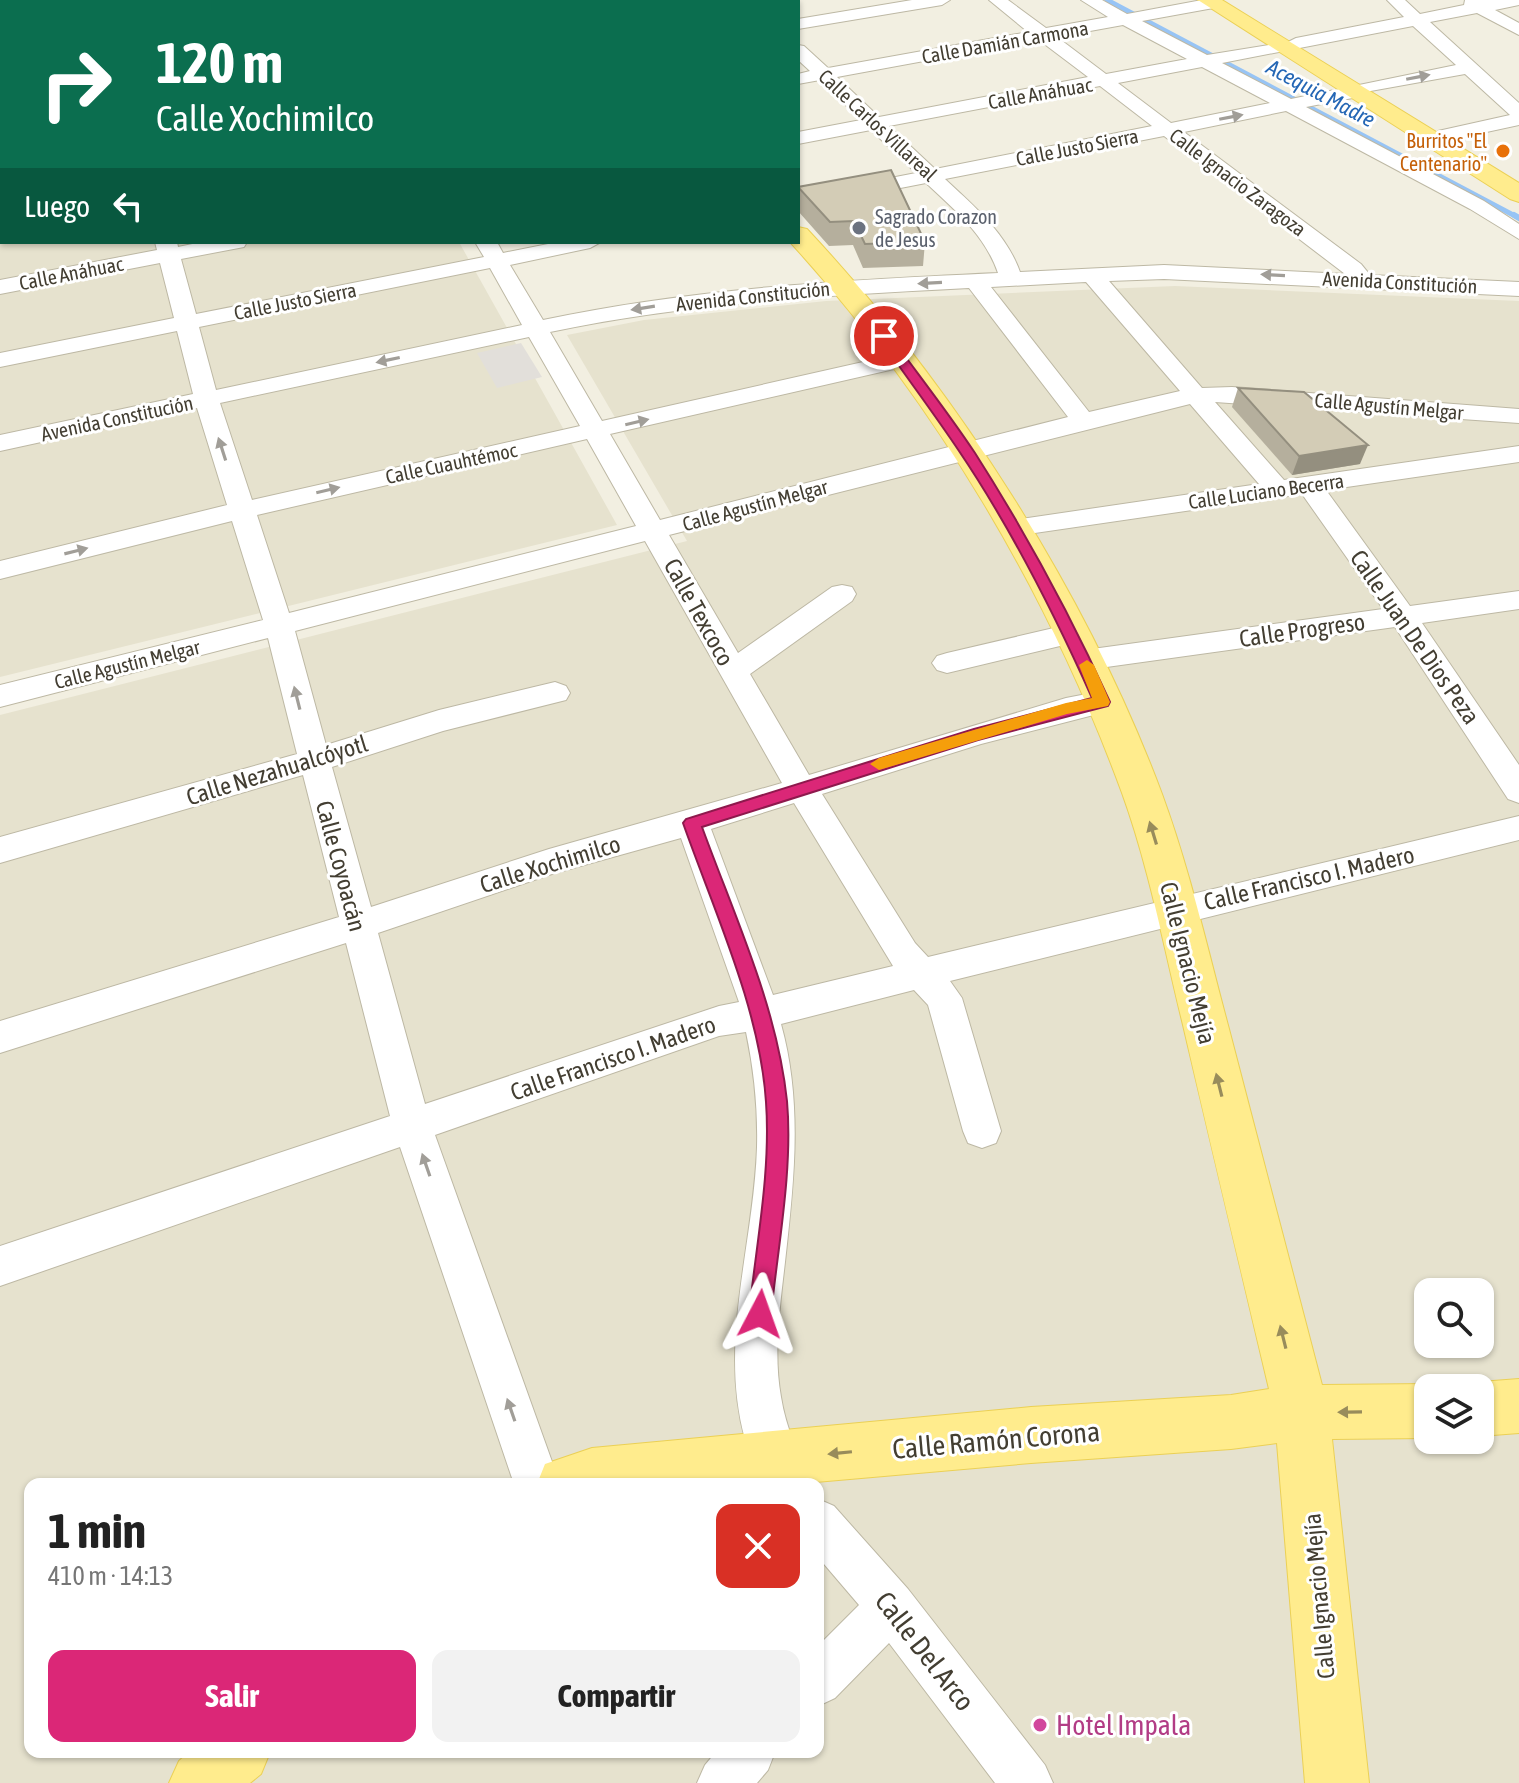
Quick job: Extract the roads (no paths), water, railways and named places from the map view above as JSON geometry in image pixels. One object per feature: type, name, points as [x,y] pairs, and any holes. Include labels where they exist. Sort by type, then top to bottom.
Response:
[{"type":"main road","points":[[1220,1],[1519,194]]},
{"type":"main road","points":[[1362,90],[1445,135],[1519,181]]},
{"type":"main road","name":"Calle Ignacio Mejía","points":[[800,237],[846,287],[903,360],[967,451],[1014,528],[1078,647],[1142,794],[1176,909],[1302,1412],[1337,1783]]},
{"type":"main road","points":[[1494,1408],[1519,1406]]},
{"type":"main road","name":"Calle Ramón Corona","points":[[585,1478],[661,1468],[780,1472],[1031,1435],[1231,1422],[1302,1412],[1414,1411]]},
{"type":"main road","points":[[201,1783],[232,1758]]},
{"type":"street","points":[[800,24],[942,0]]},
{"type":"street","name":"Calle Ignacio Zaragoza","points":[[997,0],[1353,269],[1362,280]]},
{"type":"street","points":[[1089,0],[1137,18],[1209,60],[1299,104],[1477,205],[1519,233]]},
{"type":"street","points":[[1395,0],[1519,113]]},
{"type":"street","name":"Calle Anáhuac","points":[[800,138],[1418,20],[1472,4],[1519,0]]},
{"type":"street","name":"Calle Damián Carmona","points":[[800,79],[1220,1]]},
{"type":"street","points":[[1472,4],[1519,30]]},
{"type":"street","name":"Calle Carlos Villareal","points":[[800,52],[993,239],[1011,278]]},
{"type":"street","name":"Calle Justo Sierra","points":[[800,202],[1467,68]]},
{"type":"street","points":[[1445,135],[1519,119]]},
{"type":"street","name":"Calle Anáhuac","points":[[0,287],[167,248],[213,244]]},
{"type":"street","name":"Calle Justo Sierra","points":[[0,360],[186,323],[491,251],[568,244]]},
{"type":"street","name":"Calle Coyoacán","points":[[167,248],[206,399],[279,626],[412,1126],[535,1478]]},
{"type":"street","name":"Calle Texcoco","points":[[491,251],[801,788],[903,953],[944,998],[982,1131]]},
{"type":"street","name":"Avenida Constitución","points":[[0,443],[536,328],[680,302],[846,287],[1215,272],[1519,289]]},
{"type":"street","points":[[1092,275],[1276,488]]},
{"type":"street","points":[[974,280],[1084,422]]},
{"type":"street","name":"Calle Cuauhtémoc","points":[[0,570],[242,510],[903,360]]},
{"type":"street","name":"Calle Agustín Melgar","points":[[0,696],[1197,395],[1281,397],[1519,416]]},
{"type":"street","name":"Calle Luciano Becerra","points":[[1014,528],[1519,454]]},
{"type":"street","name":"Calle Juan De Dios Peza","points":[[1308,484],[1444,674],[1519,791]]},
{"type":"street","points":[[732,672],[842,594]]},
{"type":"street","name":"Calle Progreso","points":[[947,663],[1078,647],[1401,616],[1519,600]]},
{"type":"street","name":"Calle Nezahualcóyotl","points":[[0,850],[313,761],[439,721],[555,693]]},
{"type":"street","name":"Calle Xochimilco","points":[[0,1037],[357,926],[549,862],[692,823],[1051,713],[1102,702]]},
{"type":"street","points":[[692,823],[760,1014],[776,1100],[777,1144],[762,1286],[757,1370],[762,1425],[780,1472]]},
{"type":"street","name":"Calle Francisco I. Madero","points":[[0,1266],[719,1021],[760,1014],[1176,909],[1519,828]]},
{"type":"street","name":"Calle Del Arco","points":[[824,1529],[891,1606],[1027,1783]]},
{"type":"street","points":[[824,1675],[891,1606]]},
{"type":"street","points":[[723,1783],[745,1758]]},
{"type":"waterway","name":"Acequia Madre","points":[[1107,0],[1517,217]]},
{"type":"waterway","name":"Acequia Madre","points":[[1514,215],[1519,218]]},
{"type":"place","name":"Burritos \"El Centenario\"","points":[[1503,151]]},
{"type":"place","name":"Sagrado Corazon de Jesus","points":[[859,228]]},
{"type":"place","name":"Hotel Impala","points":[[1040,1725]]}]
